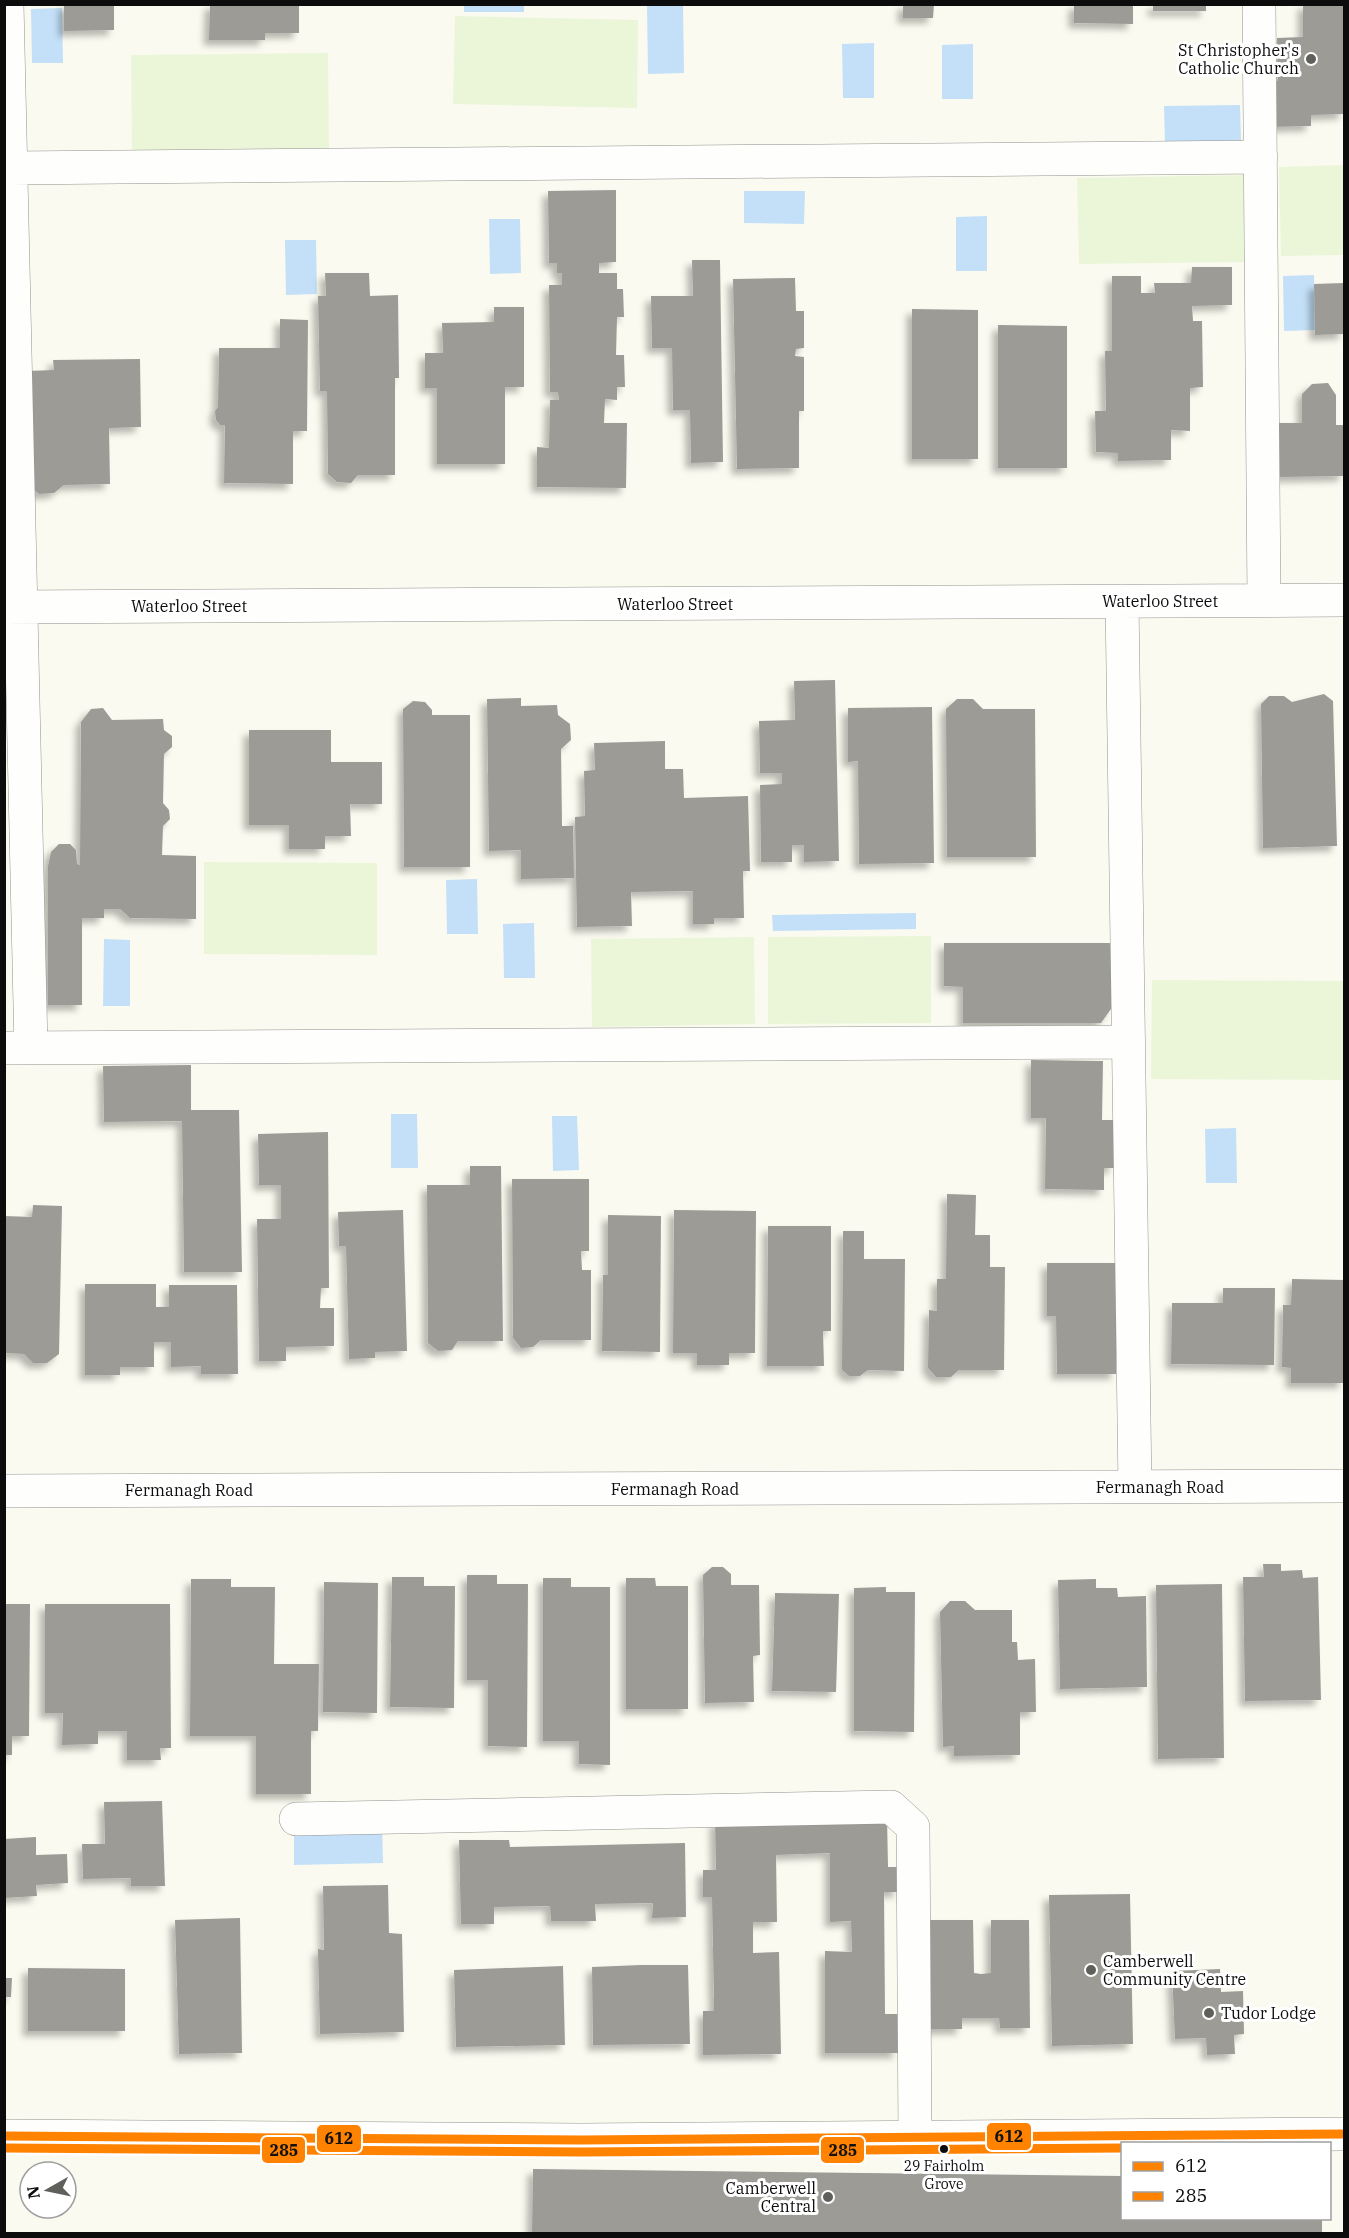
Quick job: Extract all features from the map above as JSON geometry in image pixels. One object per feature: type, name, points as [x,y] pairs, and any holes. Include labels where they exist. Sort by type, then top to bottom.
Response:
[{"type":"street","points":[[7,4],[11,168],[18,1048],[1129,1041]]},
{"type":"street","points":[[1259,4],[1264,600]]},
{"type":"street","points":[[11,168],[1261,157]]},
{"type":"street","name":"Waterloo Street","points":[[14,607],[1344,600]]},
{"type":"street","points":[[1122,601],[1136,1487]]},
{"type":"street","name":"Fermanagh Road","points":[[4,1491],[1344,1486]]},
{"type":"street","points":[[296,1818],[891,1807],[913,1827],[915,2138]]},
{"type":"street","points":[[4,2136],[581,2140],[1344,2134]]},
{"type":"green space","points":[[455,16],[638,20],[637,108],[453,104]]},
{"type":"green space","points":[[328,53],[329,149],[132,151],[131,55]]},
{"type":"green space","points":[[1344,165],[1344,255],[1281,256],[1279,167]]},
{"type":"green space","points":[[1244,175],[1245,262],[1079,264],[1077,178]]},
{"type":"green space","points":[[204,862],[377,863],[377,955],[204,954]]},
{"type":"green space","points":[[931,936],[931,1023],[768,1024],[768,937]]},
{"type":"green space","points":[[754,937],[755,1024],[592,1027],[591,939]]},
{"type":"green space","points":[[1152,980],[1344,981],[1344,1080],[1151,1079]]},
{"type":"water","points":[[464,5],[524,5],[524,12],[464,12]]},
{"type":"water","points":[[647,5],[683,5],[684,73],[648,74]]},
{"type":"water","points":[[62,8],[63,63],[32,63],[31,9]]},
{"type":"water","points":[[874,43],[874,98],[843,98],[842,44]]},
{"type":"water","points":[[973,44],[973,99],[942,99],[942,45]]},
{"type":"water","points":[[1240,105],[1241,141],[1165,143],[1164,106]]},
{"type":"water","points":[[744,191],[805,191],[804,224],[744,223]]},
{"type":"water","points":[[987,216],[987,271],[956,271],[956,217]]},
{"type":"water","points":[[489,219],[520,219],[521,273],[490,274]]},
{"type":"water","points":[[285,240],[316,240],[317,294],[286,295]]},
{"type":"water","points":[[1314,275],[1315,330],[1284,331],[1283,276]]},
{"type":"water","points":[[477,879],[478,934],[447,934],[446,880]]},
{"type":"water","points":[[916,913],[916,929],[773,931],[772,915]]},
{"type":"water","points":[[534,923],[535,978],[504,978],[503,924]]},
{"type":"water","points":[[104,939],[130,940],[130,1006],[103,1006]]},
{"type":"water","points":[[391,1114],[417,1114],[418,1168],[391,1168]]},
{"type":"water","points":[[552,1116],[577,1116],[579,1170],[553,1171]]},
{"type":"water","points":[[1236,1128],[1237,1183],[1206,1183],[1205,1129]]},
{"type":"water","points":[[382,1825],[383,1863],[294,1865],[294,1827]]},
{"type":"building","points":[[64,4],[114,4],[114,30],[64,31]]},
{"type":"building","points":[[210,4],[299,4],[299,33],[265,33],[265,40],[209,40]]},
{"type":"building","points":[[903,4],[934,4],[933,18],[903,18]]},
{"type":"building","points":[[1074,4],[1133,4],[1133,24],[1074,23]]},
{"type":"building","points":[[1153,4],[1206,4],[1206,11],[1153,11]]},
{"type":"building","name":"St Christopher's Catholic Church","points":[[1303,4],[1344,4],[1344,114],[1311,115],[1311,126],[1266,127],[1265,81],[1278,81],[1277,38],[1303,37]]},
{"type":"building","points":[[616,190],[616,262],[599,263],[599,273],[617,273],[617,289],[623,289],[624,317],[617,317],[616,355],[624,355],[625,387],[617,387],[617,400],[605,399],[604,423],[627,423],[626,488],[537,487],[537,447],[549,448],[550,400],[559,400],[558,392],[550,392],[549,285],[562,285],[562,273],[557,273],[557,263],[549,263],[548,191]]},
{"type":"building","points":[[692,260],[720,260],[723,462],[691,463],[690,410],[673,410],[672,348],[652,348],[651,296],[693,296]]},
{"type":"building","points":[[1192,267],[1232,267],[1232,305],[1192,306],[1193,321],[1202,321],[1203,387],[1190,388],[1190,431],[1171,430],[1171,460],[1118,461],[1118,453],[1096,452],[1095,411],[1106,411],[1105,351],[1112,351],[1112,276],[1141,276],[1141,293],[1155,293],[1154,283],[1191,283]]},
{"type":"building","points":[[325,273],[369,273],[370,296],[398,295],[399,378],[395,378],[395,475],[358,475],[351,483],[337,482],[328,474],[327,391],[320,391],[318,296],[326,296]]},
{"type":"building","points":[[795,278],[796,311],[804,311],[804,348],[796,349],[795,356],[804,357],[804,411],[799,411],[799,468],[737,469],[733,279]]},
{"type":"building","points":[[1344,283],[1344,334],[1315,335],[1314,284]]},
{"type":"building","points":[[494,307],[524,307],[524,387],[505,387],[505,464],[437,464],[437,388],[425,388],[425,353],[443,353],[442,323],[494,322]]},
{"type":"building","points":[[912,309],[978,310],[978,459],[912,459]]},
{"type":"building","points":[[280,319],[308,320],[307,431],[293,431],[293,484],[224,483],[225,425],[220,425],[216,420],[215,411],[218,407],[219,348],[280,348]]},
{"type":"building","points":[[998,325],[1067,326],[1067,468],[998,468]]},
{"type":"building","points":[[140,359],[141,427],[109,428],[110,484],[64,485],[54,493],[39,494],[29,486],[27,371],[54,370],[53,360]]},
{"type":"building","points":[[1328,383],[1336,395],[1336,425],[1344,425],[1344,476],[1279,477],[1277,423],[1302,423],[1302,394],[1312,384]]},
{"type":"building","points":[[835,680],[839,861],[804,862],[804,845],[792,845],[792,862],[761,862],[760,785],[782,784],[782,773],[760,773],[759,721],[795,720],[794,681]]},
{"type":"building","points":[[1324,694],[1333,701],[1337,846],[1263,848],[1261,704],[1269,696],[1284,696],[1292,702]]},
{"type":"building","points":[[521,698],[521,706],[557,705],[558,715],[570,724],[571,740],[561,749],[562,826],[573,826],[574,878],[521,879],[521,850],[489,851],[487,699]]},
{"type":"building","points":[[957,699],[973,699],[983,709],[1035,709],[1036,857],[947,857],[946,709]]},
{"type":"building","points":[[413,701],[425,702],[432,710],[432,715],[470,715],[470,867],[404,867],[403,709]]},
{"type":"building","points":[[932,707],[934,863],[859,864],[858,761],[848,762],[848,708]]},
{"type":"building","points":[[103,708],[112,720],[163,719],[164,730],[172,736],[172,747],[164,754],[163,803],[169,810],[170,819],[163,826],[162,855],[196,856],[196,919],[130,918],[120,909],[104,909],[104,918],[82,918],[82,1005],[48,1005],[48,866],[51,852],[59,844],[70,844],[76,850],[77,864],[80,865],[81,722],[91,709]]},
{"type":"building","points":[[249,730],[331,730],[331,762],[382,762],[382,804],[350,804],[351,836],[325,836],[325,849],[289,849],[289,825],[249,825]]},
{"type":"building","points":[[665,741],[665,769],[683,769],[684,798],[748,796],[750,871],[743,871],[744,918],[714,918],[714,924],[693,924],[693,891],[631,892],[632,926],[577,927],[575,817],[585,816],[584,771],[595,770],[594,743]]},
{"type":"building","points":[[944,943],[1111,943],[1111,1009],[1101,1023],[963,1023],[963,987],[944,986]]},
{"type":"building","points":[[1031,1060],[1103,1061],[1102,1120],[1115,1120],[1114,1168],[1104,1168],[1104,1190],[1045,1189],[1046,1118],[1031,1118]]},
{"type":"building","points":[[191,1065],[191,1110],[239,1110],[242,1272],[184,1272],[182,1121],[104,1122],[103,1066]]},
{"type":"building","points":[[328,1132],[329,1288],[321,1288],[320,1308],[334,1308],[334,1346],[286,1347],[286,1361],[259,1361],[257,1219],[281,1219],[281,1185],[259,1185],[258,1134]]},
{"type":"building","points":[[470,1166],[501,1166],[503,1341],[458,1341],[452,1350],[438,1351],[428,1343],[427,1185],[470,1185]]},
{"type":"building","points":[[512,1179],[589,1179],[589,1251],[581,1251],[582,1270],[591,1270],[591,1340],[541,1340],[533,1347],[521,1348],[513,1338]]},
{"type":"building","points":[[947,1194],[976,1195],[975,1235],[990,1235],[990,1267],[1005,1267],[1004,1370],[959,1370],[951,1377],[936,1377],[928,1368],[929,1310],[937,1311],[937,1279],[946,1279]]},
{"type":"building","points":[[33,1205],[62,1206],[59,1354],[47,1363],[33,1363],[24,1354],[4,1353],[4,1216],[32,1217]]},
{"type":"building","points":[[403,1210],[407,1351],[375,1352],[375,1358],[349,1359],[346,1246],[339,1246],[338,1212]]},
{"type":"building","points":[[674,1210],[756,1211],[755,1353],[729,1353],[729,1365],[697,1365],[697,1353],[673,1353]]},
{"type":"building","points":[[608,1215],[661,1216],[660,1352],[602,1351],[603,1275],[608,1275]]},
{"type":"building","points":[[768,1226],[831,1226],[831,1331],[823,1331],[824,1366],[767,1366]]},
{"type":"building","points":[[843,1231],[864,1231],[864,1259],[905,1259],[904,1371],[868,1370],[860,1376],[849,1376],[842,1370]]},
{"type":"building","points":[[1047,1263],[1116,1263],[1116,1374],[1057,1374],[1056,1316],[1047,1316]]},
{"type":"building","points":[[1292,1279],[1344,1280],[1344,1383],[1291,1383],[1291,1368],[1282,1367],[1283,1305],[1291,1305]]},
{"type":"building","points":[[85,1284],[156,1284],[156,1307],[169,1307],[169,1285],[237,1285],[238,1374],[201,1374],[201,1366],[171,1367],[171,1342],[154,1342],[154,1367],[120,1367],[120,1375],[85,1375]]},
{"type":"building","points":[[1223,1288],[1275,1288],[1274,1365],[1171,1364],[1172,1303],[1223,1303]]},
{"type":"building","points":[[1263,1564],[1281,1564],[1281,1571],[1302,1570],[1303,1578],[1318,1577],[1321,1700],[1245,1701],[1243,1577],[1264,1577]]},
{"type":"building","points":[[712,1567],[723,1567],[731,1574],[731,1585],[759,1585],[760,1655],[753,1656],[754,1702],[705,1703],[703,1575]]},
{"type":"building","points":[[467,1575],[497,1575],[497,1584],[528,1584],[527,1747],[488,1746],[488,1680],[467,1680]]},
{"type":"building","points":[[392,1577],[424,1577],[424,1586],[455,1586],[454,1708],[390,1707]]},
{"type":"building","points":[[543,1578],[571,1578],[571,1587],[610,1587],[610,1765],[579,1764],[579,1741],[543,1741]]},
{"type":"building","points":[[626,1578],[655,1578],[656,1586],[688,1586],[688,1709],[626,1709]]},
{"type":"building","points":[[191,1579],[231,1579],[231,1587],[275,1587],[274,1664],[319,1664],[318,1731],[311,1731],[311,1794],[256,1794],[256,1736],[190,1736]]},
{"type":"building","points":[[1096,1579],[1096,1588],[1117,1588],[1118,1597],[1146,1596],[1147,1687],[1060,1689],[1058,1580]]},
{"type":"building","points":[[324,1582],[378,1583],[377,1713],[323,1712]]},
{"type":"building","points":[[1222,1584],[1224,1758],[1158,1759],[1156,1585]]},
{"type":"building","points":[[886,1587],[886,1592],[915,1592],[914,1732],[854,1731],[854,1588]]},
{"type":"building","points":[[775,1593],[839,1594],[836,1692],[772,1691]]},
{"type":"building","points":[[950,1601],[965,1601],[975,1610],[1012,1610],[1012,1642],[1017,1642],[1018,1660],[1035,1659],[1036,1712],[1020,1712],[1020,1755],[954,1756],[954,1746],[943,1747],[940,1612]]},
{"type":"building","points":[[4,1604],[30,1604],[29,1736],[12,1736],[12,1755],[4,1755]]},
{"type":"building","points":[[45,1604],[170,1604],[171,1748],[160,1748],[161,1760],[127,1760],[127,1731],[98,1731],[98,1744],[62,1745],[63,1713],[45,1713]]},
{"type":"building","points":[[162,1801],[165,1886],[131,1886],[131,1878],[83,1879],[82,1844],[105,1844],[104,1802]]},
{"type":"building","points":[[887,1817],[888,1867],[898,1867],[899,1892],[884,1892],[885,2014],[898,2014],[898,2053],[825,2053],[825,1951],[852,1952],[851,1921],[830,1922],[830,1853],[776,1855],[777,1922],[753,1922],[753,1953],[779,1952],[781,2054],[703,2055],[703,2011],[714,2011],[714,1999],[712,1897],[703,1897],[703,1870],[716,1870],[715,1821]]},
{"type":"building","points":[[36,1837],[36,1855],[67,1854],[68,1883],[36,1885],[37,1896],[4,1898],[4,1839]]},
{"type":"building","points":[[459,1840],[509,1840],[510,1847],[685,1843],[686,1917],[652,1918],[653,1903],[595,1904],[596,1921],[551,1921],[550,1906],[494,1907],[494,1924],[461,1924]]},
{"type":"building","points":[[388,1885],[389,1933],[402,1934],[404,2032],[320,2034],[318,1949],[324,1950],[323,1886]]},
{"type":"building","name":"Camberwell Community Centre","points":[[1130,1894],[1133,2044],[1052,2046],[1049,1895]]},
{"type":"building","points":[[240,1918],[242,2053],[179,2054],[175,1920]]},
{"type":"building","points":[[930,1920],[973,1920],[974,1973],[981,1974],[991,1973],[991,1920],[1029,1920],[1030,2028],[1000,2028],[999,2018],[962,2018],[962,2029],[931,2029]]},
{"type":"building","points":[[688,1965],[690,2044],[593,2045],[592,1967]]},
{"type":"building","points":[[563,1966],[565,2045],[456,2047],[454,1970]]},
{"type":"building","points":[[28,1968],[125,1969],[125,2031],[28,2031]]},
{"type":"building","name":"Tudor Lodge","points":[[1220,1969],[1221,1992],[1243,1991],[1244,2034],[1234,2035],[1235,2054],[1207,2055],[1206,2038],[1175,2039],[1172,1971]]},
{"type":"building","points":[[4,1978],[12,1978],[11,1997],[4,1997]]},
{"type":"building","name":"Camberwell Central","points":[[533,2169],[1121,2176],[1121,2220],[1322,2220],[1322,2234],[532,2234]]},
{"type":"transit line","name":"612","points":[[4,2136],[581,2140],[1344,2134]]},
{"type":"transit line","name":"285","points":[[4,2148],[581,2152],[1121,2148]]},
{"type":"place","name":"St Christopher's Catholic Church","points":[[1311,59]]},
{"type":"place","name":"Camberwell Community Centre","points":[[1091,1970]]},
{"type":"place","name":"Tudor Lodge","points":[[1209,2013]]},
{"type":"place","name":"29 Fairholm Grove","points":[[944,2149]]},
{"type":"place","name":"Camberwell Central","points":[[828,2197]]}]
